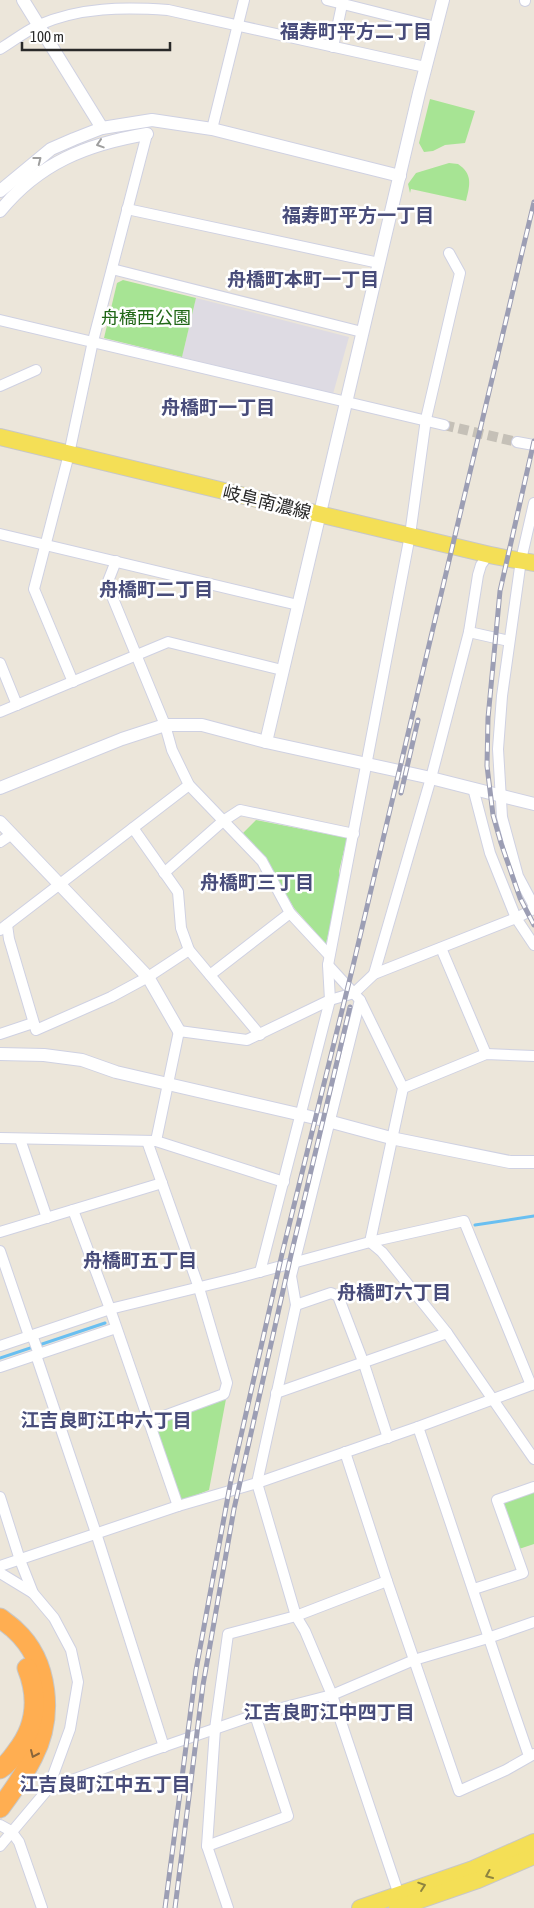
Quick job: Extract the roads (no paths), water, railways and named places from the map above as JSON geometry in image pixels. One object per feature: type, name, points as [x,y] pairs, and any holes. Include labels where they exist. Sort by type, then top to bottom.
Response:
[{"type":"highway","points":[[0,1618],[27,1643],[36,1660],[46,1693],[43,1728],[34,1756],[0,1808]]},
{"type":"highway","points":[[0,1633],[17,1649],[28,1670],[34,1708],[33,1724],[24,1743],[6,1766],[0,1769]]},
{"type":"main road","name":"岐阜南濃線","points":[[0,437],[488,555],[527,562]]},
{"type":"main road","points":[[400,1904],[534,1842]]},
{"type":"main road","points":[[360,1908],[400,1904],[478,1880],[534,1856]]},
{"type":"street","points":[[23,0],[102,128]]},
{"type":"street","points":[[212,129],[244,0]]},
{"type":"street","points":[[328,0],[435,27]]},
{"type":"street","points":[[266,742],[425,67],[443,0]]},
{"type":"street","points":[[332,47],[342,2]]},
{"type":"street","points":[[0,49],[39,25],[104,4],[128,7],[169,5],[238,26],[425,67]]},
{"type":"street","points":[[0,191],[51,149],[102,128],[152,120],[212,129],[400,176]]},
{"type":"street","points":[[0,212],[21,188],[56,162],[98,144],[147,134],[93,341],[69,454],[34,589],[74,682]]},
{"type":"street","points":[[127,209],[379,263]]},
{"type":"street","points":[[260,1272],[330,1000],[328,960],[354,834],[410,535],[426,419],[460,273],[448,253]]},
{"type":"street","points":[[112,269],[362,332]]},
{"type":"street","points":[[0,320],[444,424]]},
{"type":"street","points":[[0,386],[36,370]]},
{"type":"street","points":[[517,442],[534,445]]},
{"type":"street","points":[[374,974],[516,918],[534,908],[518,876],[502,817],[498,749],[509,641],[527,562],[534,503]]},
{"type":"street","points":[[0,534],[298,605]]},
{"type":"street","points":[[400,1904],[332,1695],[305,1631],[296,1616],[257,1483],[296,1305],[290,1276],[357,996],[374,974],[431,778],[468,632],[478,575],[488,555]]},
{"type":"street","points":[[116,561],[107,584],[137,655],[172,750],[189,785],[262,861],[290,913],[357,996],[404,1088],[391,1138],[370,1242]]},
{"type":"street","points":[[468,632],[509,641]]},
{"type":"street","points":[[0,712],[168,642],[282,670]]},
{"type":"street","points":[[0,663],[17,705]]},
{"type":"street","points":[[0,788],[122,739],[164,725],[202,725],[266,742],[431,778],[534,804]]},
{"type":"street","points":[[189,785],[4,927],[36,1030],[111,997],[148,977],[189,950]]},
{"type":"street","points":[[472,788],[490,853],[516,918],[534,945]]},
{"type":"street","points":[[164,873],[223,821],[240,810],[354,834]]},
{"type":"street","points":[[0,822],[148,977],[179,1031],[170,1084],[152,1141],[162,1183],[199,1288],[227,1383],[224,1394],[148,1422]]},
{"type":"street","points":[[133,828],[178,892],[181,928],[189,950],[260,1035]]},
{"type":"street","points":[[0,842],[12,834]]},
{"type":"street","points":[[210,975],[290,913]]},
{"type":"street","points":[[441,948],[486,1054]]},
{"type":"street","points":[[179,1031],[247,1040],[330,1000],[357,996]]},
{"type":"street","points":[[0,1034],[33,1023]]},
{"type":"street","points":[[0,1054],[44,1055],[82,1060],[116,1072],[328,1121],[391,1138],[510,1162],[534,1162]]},
{"type":"street","points":[[404,1088],[486,1054],[534,1056]]},
{"type":"street","points":[[0,1138],[152,1141],[284,1182]]},
{"type":"street","points":[[20,1139],[47,1218]]},
{"type":"street","points":[[0,1232],[162,1183]]},
{"type":"street","points":[[73,1210],[110,1309],[178,1506]]},
{"type":"street","points":[[0,1346],[110,1309],[199,1288],[370,1242],[464,1221],[533,1385],[257,1483],[178,1506],[0,1566]]},
{"type":"street","points":[[370,1242],[382,1252],[447,1333],[534,1458]]},
{"type":"street","points":[[0,1251],[38,1354],[164,1747]]},
{"type":"street","points":[[296,1305],[332,1293],[338,1296],[364,1364],[388,1438]]},
{"type":"street","points":[[0,1367],[116,1328]]},
{"type":"street","points":[[276,1393],[364,1364],[447,1333]]},
{"type":"street","points":[[345,1452],[459,1791],[506,1770],[532,1755],[488,1638],[474,1589],[418,1427]]},
{"type":"street","points":[[474,1589],[523,1572],[497,1500],[534,1487]]},
{"type":"street","points":[[0,1497],[20,1560],[33,1593],[54,1618],[71,1650],[78,1682],[70,1729],[48,1789],[0,1846]]},
{"type":"street","points":[[0,1573],[33,1593]]},
{"type":"street","points":[[228,1908],[206,1846],[215,1729],[228,1634],[296,1616],[387,1581]]},
{"type":"street","points":[[48,1789],[255,1715],[332,1695],[414,1660],[534,1622]]},
{"type":"street","points":[[206,1846],[288,1816],[255,1715]]},
{"type":"street","points":[[0,1825],[11,1831],[19,1842],[42,1908]]},
{"type":"waterway","points":[[475,1225],[534,1216]]},
{"type":"waterway","points":[[0,1358],[105,1323]]},
{"type":"tunnel","points":[[444,425],[517,442]]},
{"type":"railway","points":[[165,1908],[196,1670],[231,1480],[282,1254],[353,966],[534,202]]},
{"type":"railway","points":[[534,441],[500,591],[488,718],[487,766],[493,815],[501,843],[520,898],[534,925]]},
{"type":"railway","points":[[401,793],[418,720]]},
{"type":"railway","points":[[175,1908],[203,1685],[234,1509],[291,1255],[350,1007]]},
{"type":"district","name":"福寿町平方二丁目","points":[[356,31]]},
{"type":"district","name":"福寿町平方一丁目","points":[[358,215]]},
{"type":"district","name":"舟橋町本町一丁目","points":[[303,279]]},
{"type":"district","name":"舟橋町一丁目","points":[[218,407]]},
{"type":"district","name":"舟橋町二丁目","points":[[156,589]]},
{"type":"district","name":"舟橋町三丁目","points":[[257,882]]},
{"type":"district","name":"舟橋町五丁目","points":[[140,1260]]},
{"type":"district","name":"舟橋町六丁目","points":[[394,1292]]},
{"type":"district","name":"江吉良町江中六丁目","points":[[106,1420]]},
{"type":"district","name":"江吉良町江中四丁目","points":[[329,1712]]},
{"type":"district","name":"江吉良町江中五丁目","points":[[105,1784]]},
{"type":"park label","name":"舟橋西公園","points":[[146,317]]}]
